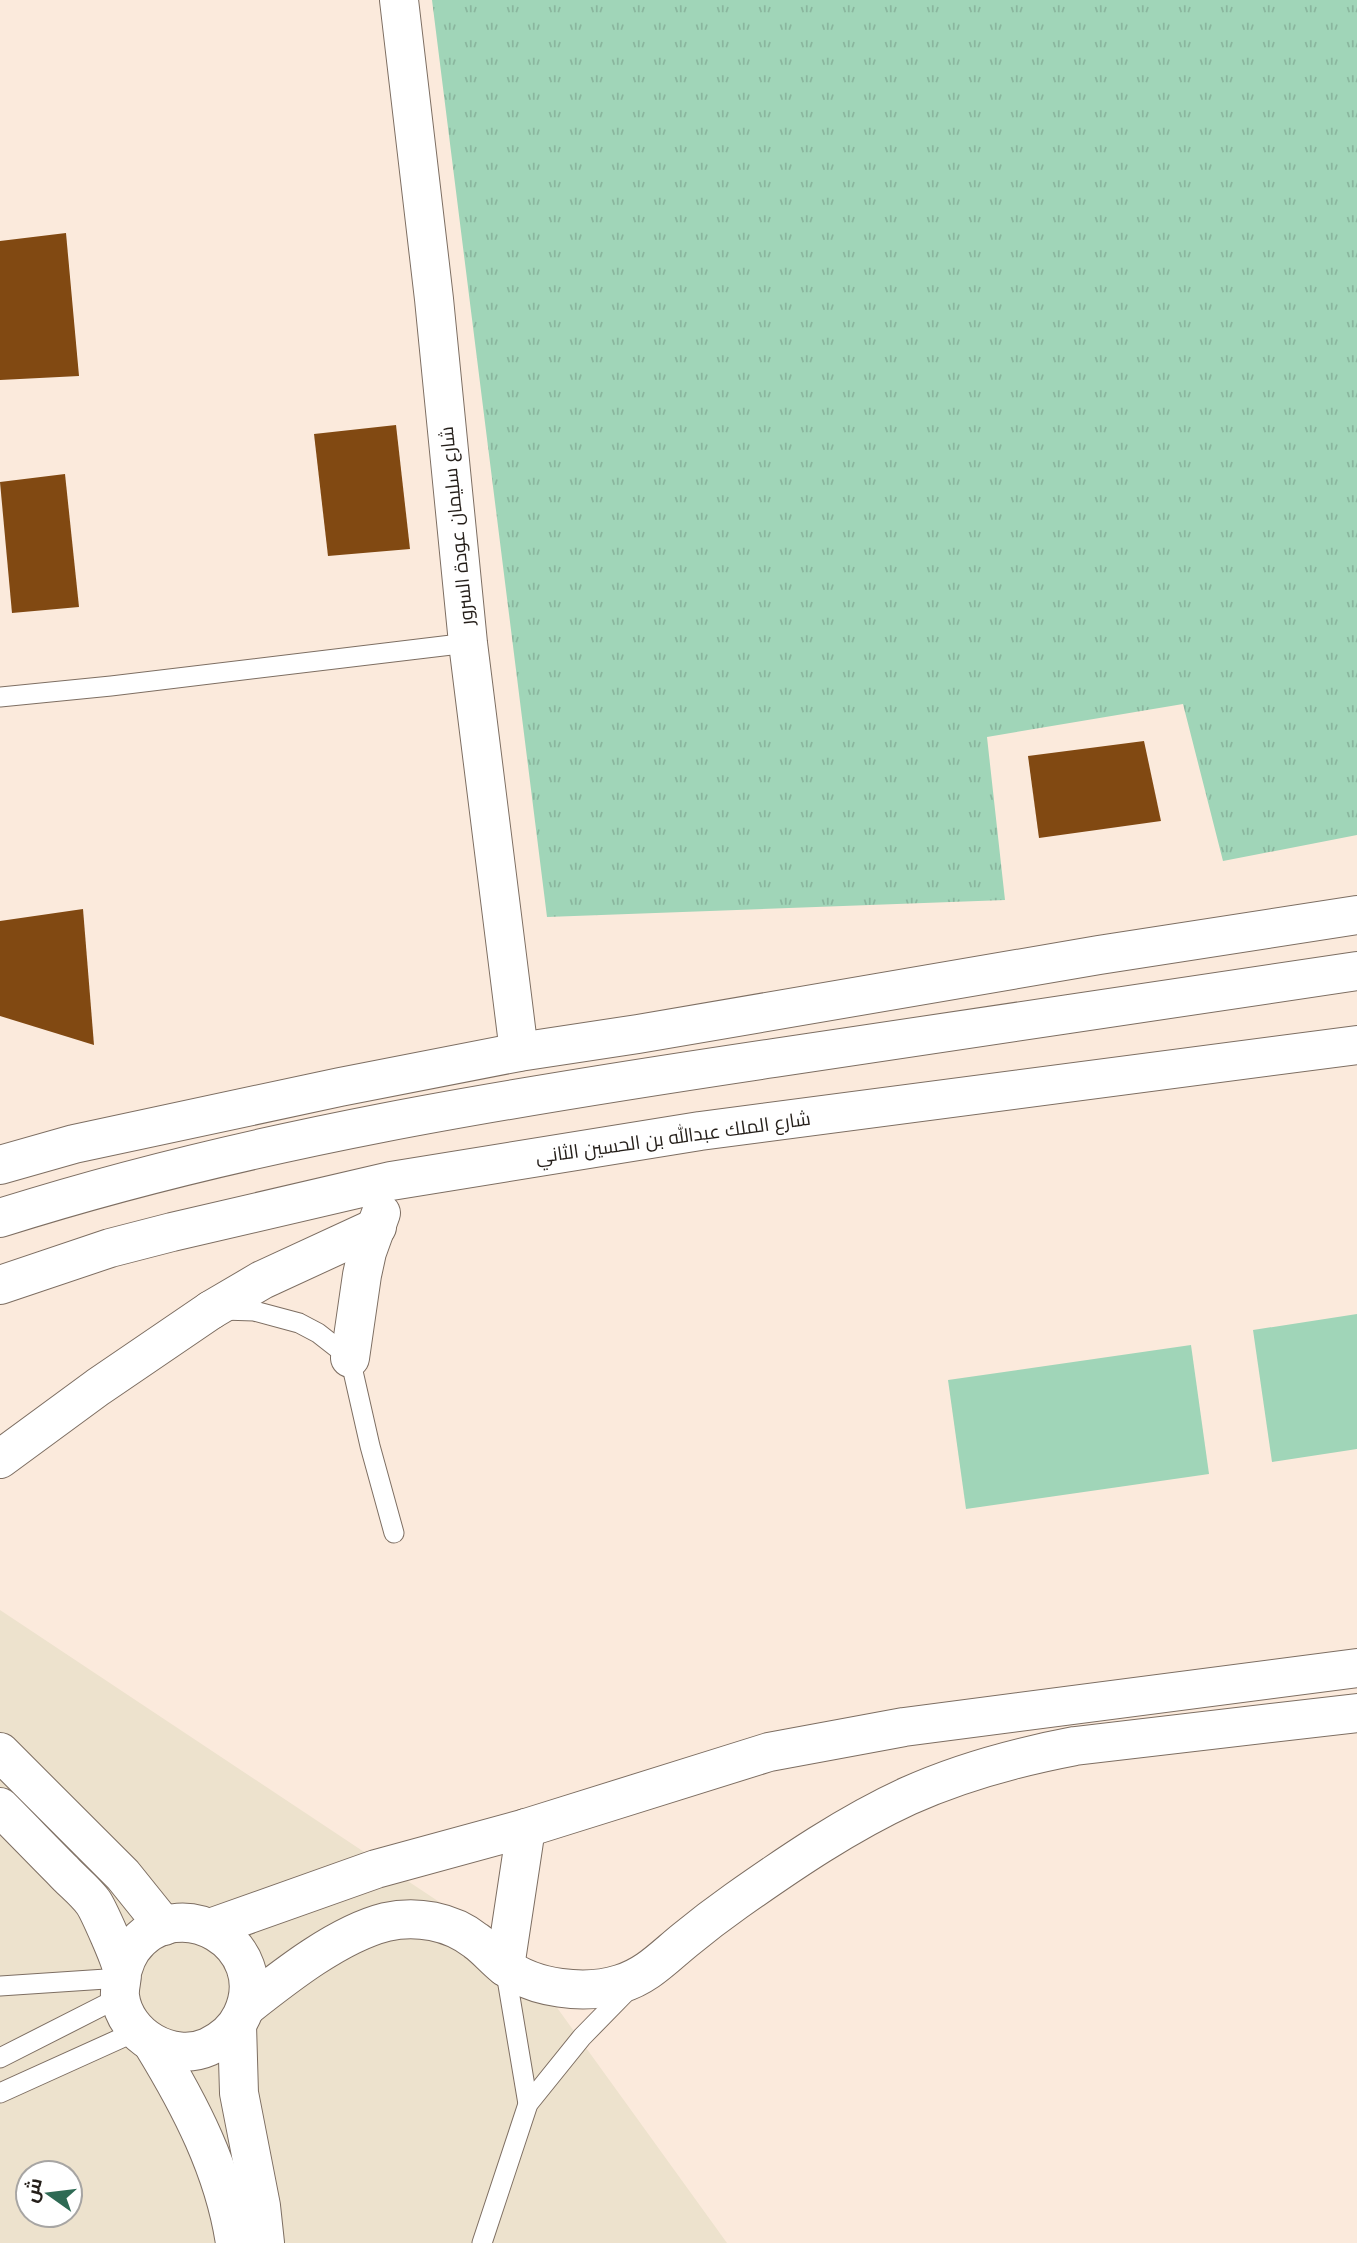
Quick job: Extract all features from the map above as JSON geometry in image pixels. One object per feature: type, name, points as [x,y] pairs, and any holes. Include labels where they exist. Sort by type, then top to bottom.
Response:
[{"type":"main road","name":"شارع سليمان عودة السرور","points":[[400,0],[468,643],[519,1052]]},
{"type":"main road","points":[[0,1165],[74,1144],[519,1052],[1099,955],[1357,915]]},
{"type":"main road","points":[[0,1218],[90,1189],[204,1160],[551,1091],[1357,971]]},
{"type":"main road","name":"شارع الملك عبدالله بن الحسين الثاني","points":[[0,1286],[122,1245],[391,1181],[699,1130],[1357,1045]]},
{"type":"main road","points":[[350,1358],[367,1252],[391,1181]]},
{"type":"main road","points":[[0,1460],[97,1387],[211,1310],[262,1280],[377,1227]]},
{"type":"main road","points":[[210,1928],[376,1869],[526,1828],[769,1752],[904,1727],[1357,1668]]},
{"type":"main road","points":[[144,2037],[169,2050],[188,2052],[207,2048],[224,2039],[241,2016],[311,1959],[360,1932],[395,1920],[418,1919],[438,1922],[456,1929],[474,1939],[505,1967],[549,1985],[596,1989],[619,1984],[643,1976],[705,1924],[780,1870],[868,1817],[948,1780],[989,1766],[1075,1746],[1357,1713]]},
{"type":"main road","points":[[0,1752],[123,1875],[164,1926]]},
{"type":"main road","points":[[0,1807],[93,1902],[121,1981],[126,2015],[174,2080],[211,2158],[228,2205],[235,2243]]},
{"type":"main road","points":[[505,1967],[526,1828]]},
{"type":"main road","points":[[121,1981],[131,1950],[146,1935],[164,1926],[195,1923],[210,1928],[225,1937],[238,1951],[246,1967],[249,1986],[241,2016],[239,2093],[261,2206],[265,2243]]},
{"type":"lane","points":[[0,697],[468,643]]},
{"type":"lane","points":[[211,1310],[254,1311],[287,1320],[318,1333],[350,1358],[394,1533]]},
{"type":"lane","points":[[505,1967],[528,2104]]},
{"type":"lane","points":[[482,2243],[528,2104],[582,2037],[643,1976]]},
{"type":"lane","points":[[0,1986],[121,1981]]},
{"type":"lane","points":[[0,2057],[121,1981]]},
{"type":"lane","points":[[0,2094],[144,2037]]},
{"type":"shaded area","points":[[0,1610],[519,1955],[727,2243],[0,2243]]},
{"type":"green space","points":[[432,0],[1357,0],[1357,835],[1223,861],[1183,704],[987,737],[1005,900],[547,917]]},
{"type":"green space","points":[[1357,1314],[1357,1449],[1272,1462],[1253,1330]]},
{"type":"green space","points":[[1191,1345],[1209,1474],[966,1509],[948,1380]]},
{"type":"building","points":[[66,233],[79,376],[0,380],[0,241]]},
{"type":"building","points":[[396,425],[410,549],[328,556],[314,434]]},
{"type":"building","points":[[65,474],[79,607],[12,613],[0,482]]},
{"type":"building","points":[[1144,741],[1161,821],[1039,838],[1028,756]]},
{"type":"building","points":[[83,909],[94,1045],[0,1016],[0,921]]}]
